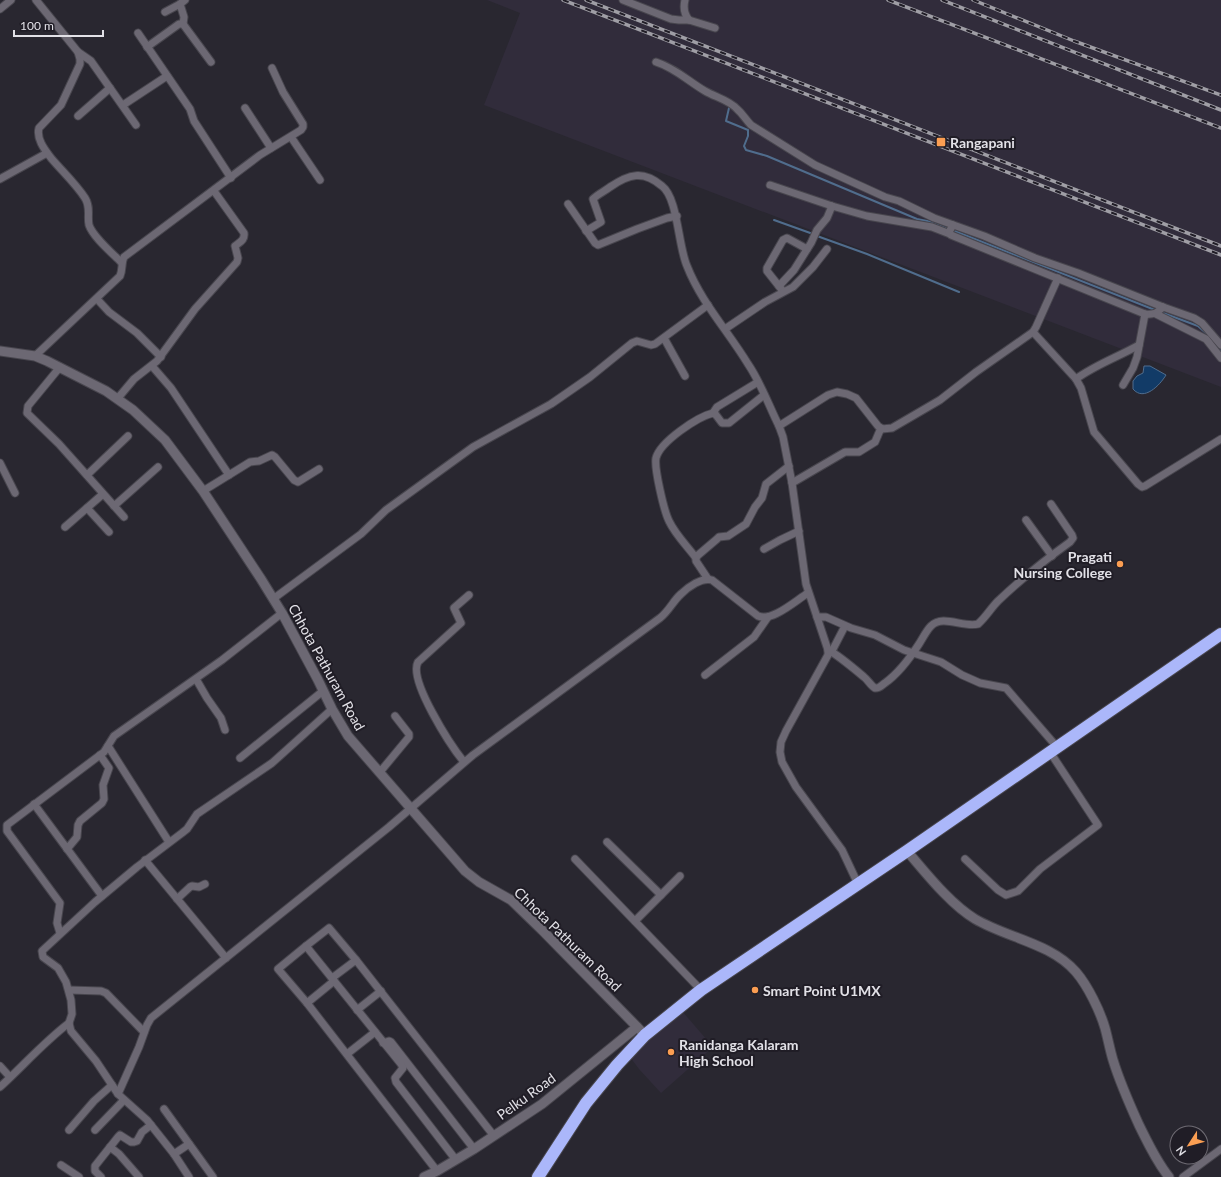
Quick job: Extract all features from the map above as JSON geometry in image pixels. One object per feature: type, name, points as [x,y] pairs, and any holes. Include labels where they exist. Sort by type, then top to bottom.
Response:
[{"type":"highway","points":[[538,1177],[586,1103],[617,1065],[641,1031],[907,851],[1221,634]]},
{"type":"street","points":[[0,9],[11,0]]},
{"type":"street","points":[[36,0],[78,52],[90,61],[136,125]]},
{"type":"street","points":[[623,0],[671,19],[689,20],[715,28]]},
{"type":"street","points":[[685,0],[685,16],[689,20]]},
{"type":"street","points":[[165,12],[183,2],[183,24],[211,62]]},
{"type":"street","points":[[147,47],[179,24],[183,24]]},
{"type":"street","points":[[138,33],[190,109],[194,121],[231,178]]},
{"type":"street","points":[[78,52],[80,64],[61,105],[39,128],[38,138],[47,153],[86,198],[89,208],[90,227],[108,250],[121,262]]},
{"type":"street","points":[[656,62],[676,70],[706,92],[733,105],[751,125],[815,165],[885,197],[899,201],[951,230],[1058,278],[1145,314],[1156,314],[1206,339],[1221,358]]},
{"type":"street","points":[[35,356],[120,276],[122,271],[121,262],[124,257],[271,148],[301,130],[303,124],[283,92],[272,68]]},
{"type":"street","points":[[123,105],[167,76]]},
{"type":"street","points":[[78,116],[110,88]]},
{"type":"street","points":[[245,108],[271,148]]},
{"type":"street","points":[[292,136],[320,180]]},
{"type":"street","points":[[1,178],[47,153]]},
{"type":"street","points":[[586,231],[601,222],[593,199],[621,180],[634,175],[648,177],[664,186],[677,216],[681,248],[686,265],[694,282],[749,364],[783,437],[792,483],[808,593],[830,651],[865,677],[875,688],[879,688],[894,677],[913,653],[928,630],[936,622],[946,621],[973,625],[978,624],[1008,592],[1070,542],[1073,538],[1072,535],[1050,504]]},
{"type":"street","points":[[770,185],[832,206],[877,218],[984,236],[1035,258],[1194,318],[1202,323],[1221,345]]},
{"type":"street","points":[[118,398],[134,379],[152,366],[161,356],[195,309],[237,262],[238,258],[236,246],[244,240],[244,233],[214,191]]},
{"type":"street","points":[[568,204],[586,231],[598,245],[637,229],[677,216]]},
{"type":"street","points":[[725,329],[781,289],[827,218],[832,206]]},
{"type":"street","points":[[781,289],[768,273],[767,268],[783,240],[787,238],[807,249]]},
{"type":"street","points":[[781,289],[790,289],[813,267],[827,249]]},
{"type":"street","points":[[779,426],[828,394],[837,392],[848,394],[856,398],[881,428],[892,428],[932,405],[1032,332],[1036,327],[1058,278]]},
{"type":"street","points":[[97,299],[109,312],[137,334],[161,356]]},
{"type":"street","points":[[273,598],[350,543],[386,510],[473,447],[551,404],[590,377],[632,343],[640,341],[651,345],[664,338],[708,305]]},
{"type":"street","points":[[1156,314],[1163,307]]},
{"type":"street","points":[[1123,384],[1133,368],[1144,327],[1145,314]]},
{"type":"street","points":[[1032,332],[1076,379],[1081,388],[1094,432],[1142,487],[1221,439]]},
{"type":"street","points":[[664,338],[685,376]]},
{"type":"street","points":[[1076,379],[1090,370],[1139,345]]},
{"type":"street","name":"Chhota Pathuram Road","points":[[0,351],[35,356],[60,367],[118,398],[165,440],[203,492],[273,598],[348,736],[466,871],[479,882],[514,903],[641,1031]]},
{"type":"street","points":[[152,366],[172,388],[229,476]]},
{"type":"street","points":[[60,367],[28,406],[27,411],[29,416],[51,435],[124,517]]},
{"type":"street","points":[[708,579],[696,561],[696,558],[669,520],[661,491],[656,458],[676,433],[712,413],[717,407],[758,382]]},
{"type":"street","points":[[712,413],[722,422],[729,423],[764,396]]},
{"type":"street","points":[[792,483],[845,452],[860,452],[875,442],[881,428]]},
{"type":"street","points":[[86,475],[128,436]]},
{"type":"street","points":[[203,492],[250,462],[259,461],[272,455],[294,480],[298,482],[319,469]]},
{"type":"street","points":[[0,463],[3,477],[15,493]]},
{"type":"street","points":[[696,558],[716,539],[719,537],[728,536],[746,524],[749,521],[755,506],[762,498],[766,484],[789,466]]},
{"type":"street","points":[[114,506],[158,467]]},
{"type":"street","points":[[65,527],[103,494]]},
{"type":"street","points":[[87,508],[109,532]]},
{"type":"street","points":[[1026,520],[1052,556]]},
{"type":"street","points":[[764,549],[799,531]]},
{"type":"street","points":[[118,1094],[151,1018],[389,827],[464,762],[660,618],[686,590],[704,579],[712,580],[762,618],[768,617],[783,610],[808,593]]},
{"type":"street","points":[[464,762],[450,743],[425,698],[415,666],[461,623],[454,608],[469,595]]},
{"type":"street","points":[[60,933],[57,923],[60,907],[58,899],[7,831],[7,825],[100,755],[114,736],[196,679],[282,613]]},
{"type":"street","points":[[705,675],[754,636],[768,617]]},
{"type":"street","points":[[817,617],[826,617],[845,626],[875,635],[898,647],[941,662],[962,675],[980,683],[1006,688],[1054,749],[1098,825],[1040,868],[1018,891],[1006,896],[965,859]]},
{"type":"street","points":[[845,626],[786,731],[781,742],[780,752],[782,762],[793,781],[842,850],[858,884]]},
{"type":"street","points":[[196,679],[221,718],[225,730]]},
{"type":"street","points":[[240,758],[323,691]]},
{"type":"street","points":[[189,1177],[174,1154],[151,1125],[139,1112],[118,1094],[96,1061],[71,1031],[69,1023],[72,1006],[69,990],[58,968],[43,957],[43,949],[145,860],[187,829],[196,814],[277,759],[332,709]]},
{"type":"street","points":[[380,772],[409,737],[409,734],[395,716]]},
{"type":"street","points":[[108,746],[169,842]]},
{"type":"street","points":[[67,849],[77,837],[78,825],[80,821],[102,803],[104,799],[103,780],[108,768],[100,755]]},
{"type":"street","points":[[34,804],[102,896]]},
{"type":"street","points":[[607,842],[661,895]]},
{"type":"street","points":[[907,851],[934,882],[963,910],[992,928],[1025,941],[1063,959],[1076,972],[1086,987],[1104,1027],[1124,1093],[1148,1142],[1161,1166],[1169,1177]]},
{"type":"street","points":[[575,859],[701,990]]},
{"type":"street","points":[[145,860],[226,958]]},
{"type":"street","points":[[636,921],[680,876]]},
{"type":"street","points":[[176,899],[190,887],[199,887],[205,884]]},
{"type":"street","points":[[437,1171],[307,1003],[278,969],[330,928],[494,1136]]},
{"type":"street","points":[[306,946],[403,1068],[395,1078],[396,1082],[456,1160]]},
{"type":"street","points":[[307,1003],[356,960]]},
{"type":"street","points":[[69,990],[101,991],[106,993],[144,1032]]},
{"type":"street","points":[[357,1010],[381,991]]},
{"type":"street","points":[[0,1087],[25,1061],[69,1023]]},
{"type":"street","name":"Pelku Road","points":[[424,1177],[474,1149],[542,1104],[641,1031]]},
{"type":"street","points":[[347,1054],[375,1032]]},
{"type":"street","points":[[383,1043],[389,1041],[391,1042],[474,1149]]},
{"type":"street","points":[[0,1066],[10,1077]]},
{"type":"street","points":[[70,1130],[94,1102],[112,1085]]},
{"type":"street","points":[[95,1130],[124,1100]]},
{"type":"street","points":[[164,1109],[213,1177]]},
{"type":"street","points":[[101,1177],[94,1168],[120,1135],[131,1142],[137,1141],[142,1132],[151,1125]]},
{"type":"street","points":[[174,1154],[189,1144]]},
{"type":"street","points":[[110,1147],[119,1154],[140,1177]]},
{"type":"street","points":[[1183,1177],[1221,1149]]},
{"type":"street","points":[[61,1165],[78,1177]]},
{"type":"shaded area","points":[[487,0],[1221,0],[1221,387],[484,105],[520,13]]},
{"type":"shaded area","name":"Ranidanga Kalaram High School","points":[[682,1011],[713,1047],[661,1093],[630,1057]]},
{"type":"water","points":[[1144,366],[1150,366],[1166,375],[1151,391],[1142,394],[1137,393],[1133,389],[1133,381],[1137,376],[1143,373]]},
{"type":"waterway","points":[[729,108],[726,121],[748,130],[748,136],[744,146],[746,150],[767,156],[917,219],[948,229]]},
{"type":"waterway","points":[[774,220],[813,234]]},
{"type":"waterway","points":[[952,230],[1155,310]]},
{"type":"waterway","points":[[817,236],[867,254],[959,292]]},
{"type":"waterway","points":[[1163,313],[1198,326],[1208,335]]},
{"type":"waterway","points":[[1212,340],[1221,352]]},
{"type":"railway","points":[[563,0],[1221,255]]},
{"type":"railway","points":[[586,0],[1221,246]]},
{"type":"railway","points":[[888,0],[1221,128]]},
{"type":"railway","points":[[942,0],[1221,110]]},
{"type":"railway","points":[[973,0],[1074,41],[1221,95]]},
{"type":"place","name":"Rangapani","points":[[941,142]]},
{"type":"place","name":"Pragati Nursing College","points":[[1120,564]]},
{"type":"place","name":"Smart Point U1MX","points":[[755,990]]},
{"type":"place","name":"Ranidanga Kalaram High School","points":[[671,1052]]}]
